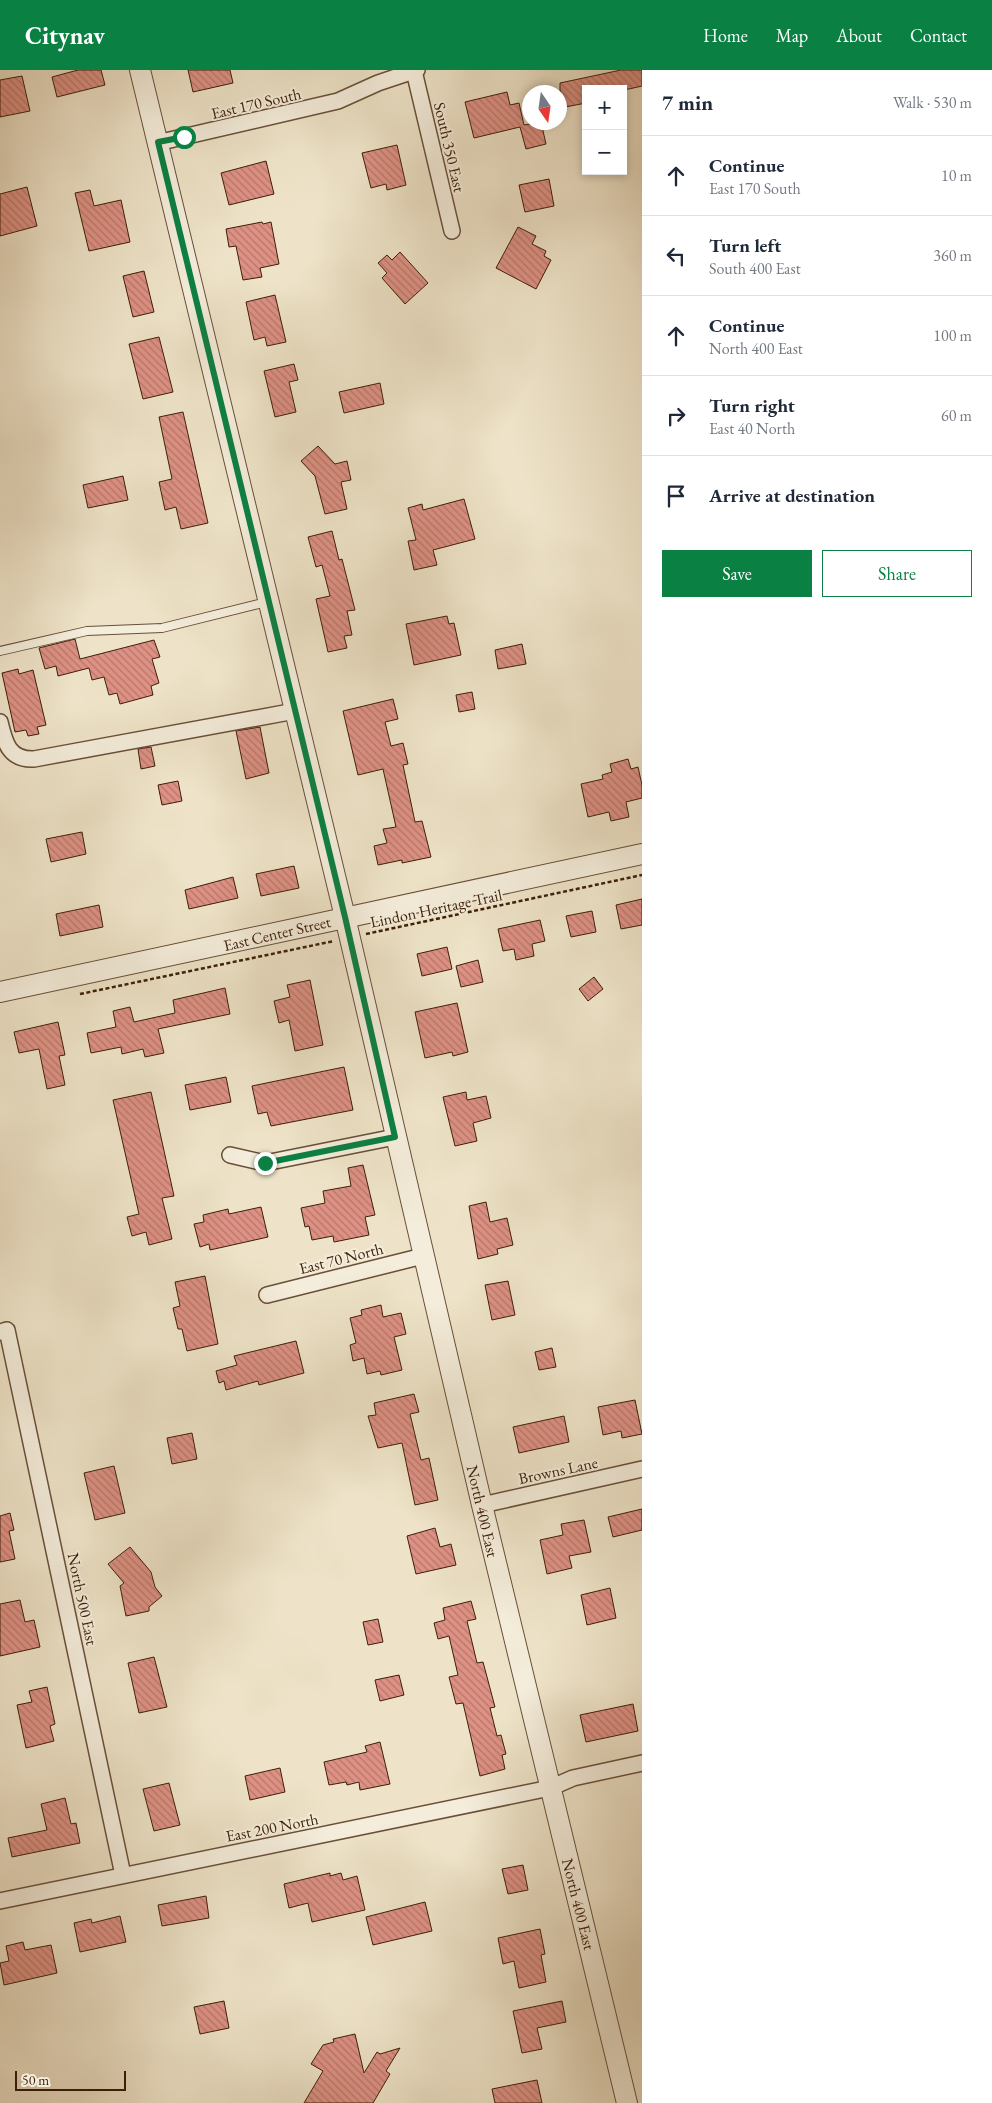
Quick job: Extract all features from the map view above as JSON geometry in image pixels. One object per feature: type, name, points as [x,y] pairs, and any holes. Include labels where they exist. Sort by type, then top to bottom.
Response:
[{"type":"street","name":"North 400 East","points":[[140,70],[345,917],[482,1505],[627,2103]]},
{"type":"street","name":"East 170 South","points":[[158,142],[338,101],[415,70]]},
{"type":"street","name":"South 350 East","points":[[415,70],[452,231]]},
{"type":"street","points":[[0,722],[6,746],[11,752],[25,759],[34,759],[295,711]]},
{"type":"street","name":"East Center Street","points":[[0,992],[642,854]]},
{"type":"street","points":[[230,1155],[265,1163],[395,1137]]},
{"type":"street","name":"East 70 North","points":[[267,1295],[423,1256]]},
{"type":"street","name":"North 500 East","points":[[4,1331],[124,1875]]},
{"type":"street","name":"Browns Lane","points":[[482,1505],[642,1470]]},
{"type":"street","name":"East 200 North","points":[[0,1901],[550,1788],[573,1778],[642,1763]]},
{"type":"lane","points":[[0,651],[87,631],[162,628],[269,601]]},
{"type":"path","name":"Lindon Heritage Trail","points":[[78,994],[642,875]]},
{"type":"building","points":[[78,70],[101,70],[105,85],[57,97],[52,77]]},
{"type":"building","points":[[188,70],[230,70],[233,83],[193,92]]},
{"type":"building","points":[[621,70],[642,70],[642,86],[627,89],[627,85],[582,85],[582,104],[567,107],[567,85],[560,85],[560,83]]},
{"type":"building","points":[[22,76],[30,111],[0,117],[0,80]]},
{"type":"building","points":[[507,92],[510,105],[519,103],[522,116],[522,130],[543,130],[546,144],[526,149],[520,127],[474,138],[465,102]]},
{"type":"building","points":[[397,145],[406,185],[387,190],[386,184],[371,188],[362,153]]},
{"type":"building","points":[[266,161],[274,194],[229,205],[221,173]]},
{"type":"building","points":[[549,179],[554,206],[525,212],[519,185]]},
{"type":"building","points":[[27,187],[37,226],[0,236],[0,194]]},
{"type":"building","points":[[90,190],[94,206],[121,200],[130,242],[89,251],[75,193]]},
{"type":"building","points":[[262,222],[263,224],[271,222],[279,264],[260,268],[262,277],[243,280],[236,246],[229,247],[226,229]]},
{"type":"building","points":[[518,227],[536,236],[532,244],[546,251],[544,256],[551,260],[536,289],[496,268]]},
{"type":"building","points":[[400,252],[428,283],[405,304],[382,278],[387,273],[378,263],[387,255],[392,260]]},
{"type":"building","points":[[144,271],[154,312],[133,317],[123,276]]},
{"type":"building","points":[[275,295],[286,342],[267,346],[265,337],[254,340],[246,302]]},
{"type":"building","points":[[159,337],[173,392],[143,399],[129,344]]},
{"type":"building","points":[[294,364],[298,380],[289,382],[296,412],[275,417],[264,371]]},
{"type":"building","points":[[380,383],[384,404],[344,413],[339,392]]},
{"type":"building","points":[[183,412],[208,523],[181,529],[176,507],[165,510],[159,482],[172,479],[159,417]]},
{"type":"building","points":[[318,446],[335,464],[347,461],[351,480],[341,482],[347,509],[325,514],[315,476],[301,461]]},
{"type":"building","points":[[123,476],[128,500],[88,508],[83,485]]},
{"type":"building","points":[[464,499],[475,539],[433,550],[437,565],[414,570],[408,541],[416,540],[408,508],[422,504],[423,510]]},
{"type":"building","points":[[332,531],[339,560],[342,559],[355,610],[347,611],[352,635],[344,636],[347,648],[328,652],[316,599],[330,596],[322,565],[316,567],[308,537]]},
{"type":"building","points":[[447,616],[449,624],[454,623],[461,655],[414,665],[406,624]]},
{"type":"building","points":[[75,639],[80,659],[154,640],[160,657],[152,659],[159,683],[151,686],[153,695],[120,704],[117,693],[109,695],[104,677],[92,680],[89,668],[58,676],[56,666],[45,669],[39,648]]},
{"type":"building","points":[[522,644],[526,664],[498,669],[495,650]]},
{"type":"building","points":[[18,669],[19,674],[33,670],[46,725],[37,727],[39,734],[28,736],[26,730],[15,732],[2,673]]},
{"type":"building","points":[[472,692],[475,709],[459,712],[456,695]]},
{"type":"building","points":[[393,699],[398,719],[385,722],[391,746],[403,743],[408,764],[403,765],[415,822],[422,821],[431,857],[402,863],[402,860],[378,865],[374,846],[387,843],[383,829],[396,827],[383,769],[358,775],[343,711]]},
{"type":"building","points":[[260,727],[269,773],[246,779],[236,731]]},
{"type":"building","points":[[151,747],[155,766],[141,769],[138,749]]},
{"type":"building","points":[[628,759],[631,769],[638,767],[642,785],[642,798],[626,802],[629,817],[611,821],[609,812],[588,817],[581,784],[603,779],[602,775],[612,772],[610,764]]},
{"type":"building","points":[[178,781],[182,801],[162,805],[158,785]]},
{"type":"building","points":[[82,832],[86,854],[51,862],[46,839]]},
{"type":"building","points":[[294,866],[299,888],[261,896],[256,874]]},
{"type":"building","points":[[233,877],[238,898],[189,909],[185,890]]},
{"type":"building","points":[[642,899],[642,925],[621,929],[616,905]]},
{"type":"building","points":[[99,905],[103,927],[60,936],[56,914]]},
{"type":"building","points":[[592,911],[596,932],[571,937],[566,916]]},
{"type":"building","points":[[540,920],[545,941],[532,944],[534,956],[516,960],[514,949],[503,951],[498,929]]},
{"type":"building","points":[[447,947],[452,969],[422,976],[417,954]]},
{"type":"building","points":[[478,960],[483,982],[461,987],[456,966]]},
{"type":"building","points":[[594,977],[603,989],[588,1001],[579,989]]},
{"type":"building","points":[[310,980],[323,1045],[295,1051],[289,1020],[279,1023],[274,1001],[290,997],[287,985]]},
{"type":"building","points":[[225,988],[230,1014],[158,1029],[164,1053],[145,1057],[143,1049],[122,1054],[121,1047],[91,1053],[87,1033],[116,1027],[113,1011],[130,1007],[134,1022],[175,1013],[173,1000]]},
{"type":"building","points":[[457,1003],[468,1052],[453,1056],[452,1052],[425,1058],[415,1012]]},
{"type":"building","points":[[58,1022],[65,1055],[59,1056],[65,1085],[47,1089],[39,1049],[19,1053],[14,1032]]},
{"type":"building","points":[[344,1067],[353,1110],[271,1126],[267,1112],[258,1114],[252,1086]]},
{"type":"building","points":[[226,1077],[231,1102],[190,1110],[185,1085]]},
{"type":"building","points":[[151,1092],[174,1196],[162,1198],[172,1239],[149,1245],[146,1232],[132,1236],[127,1217],[139,1214],[113,1100]]},
{"type":"building","points":[[466,1092],[467,1100],[486,1096],[491,1118],[473,1123],[477,1141],[455,1146],[443,1097]]},
{"type":"building","points":[[363,1165],[375,1215],[365,1217],[369,1235],[334,1242],[333,1236],[312,1240],[309,1226],[305,1227],[301,1208],[325,1203],[323,1191],[351,1186],[348,1168]]},
{"type":"building","points":[[486,1202],[490,1222],[507,1218],[513,1245],[497,1249],[498,1254],[478,1259],[469,1206]]},
{"type":"building","points":[[261,1207],[268,1237],[210,1250],[209,1244],[200,1247],[194,1224],[204,1222],[203,1215],[228,1209],[229,1214]]},
{"type":"building","points":[[205,1276],[218,1344],[187,1351],[182,1329],[178,1329],[173,1308],[180,1306],[175,1282]]},
{"type":"building","points":[[508,1281],[515,1315],[492,1320],[485,1285]]},
{"type":"building","points":[[381,1305],[383,1317],[401,1313],[406,1334],[394,1337],[402,1370],[381,1375],[380,1371],[367,1374],[364,1358],[353,1361],[350,1345],[356,1343],[350,1318],[362,1315],[361,1310]]},
{"type":"building","points":[[296,1341],[304,1373],[259,1385],[258,1381],[226,1390],[224,1381],[219,1383],[216,1371],[237,1365],[234,1356]]},
{"type":"building","points":[[552,1348],[556,1367],[539,1370],[535,1352]]},
{"type":"building","points":[[414,1394],[419,1412],[410,1414],[421,1460],[429,1458],[438,1500],[415,1505],[402,1443],[378,1448],[368,1416],[376,1415],[374,1403]]},
{"type":"building","points":[[635,1400],[642,1434],[622,1438],[621,1431],[603,1435],[598,1407]]},
{"type":"building","points":[[564,1416],[569,1442],[519,1453],[513,1427]]},
{"type":"building","points":[[192,1433],[197,1459],[172,1464],[167,1438]]},
{"type":"building","points":[[114,1466],[125,1513],[95,1520],[84,1473]]},
{"type":"building","points":[[642,1509],[642,1530],[613,1537],[608,1517]]},
{"type":"building","points":[[10,1513],[14,1530],[9,1531],[15,1559],[0,1562],[0,1516]]},
{"type":"building","points":[[584,1520],[591,1552],[569,1556],[572,1568],[547,1574],[540,1540],[563,1535],[561,1524]]},
{"type":"building","points":[[435,1528],[440,1547],[451,1544],[456,1565],[416,1574],[407,1536]]},
{"type":"building","points":[[130,1547],[151,1572],[155,1587],[162,1596],[149,1607],[149,1611],[126,1616],[120,1586],[124,1583],[108,1564]]},
{"type":"building","points":[[610,1588],[616,1618],[587,1625],[581,1595]]},
{"type":"building","points":[[20,1600],[25,1622],[34,1620],[40,1647],[0,1656],[0,1604]]},
{"type":"building","points":[[471,1601],[476,1619],[467,1621],[477,1663],[483,1662],[495,1707],[490,1708],[497,1736],[501,1735],[506,1754],[502,1755],[505,1769],[480,1776],[463,1703],[456,1704],[449,1677],[458,1675],[449,1636],[438,1639],[434,1623],[445,1620],[443,1608]]},
{"type":"building","points":[[378,1619],[383,1642],[368,1645],[363,1622]]},
{"type":"building","points":[[154,1657],[167,1707],[139,1713],[128,1663]]},
{"type":"building","points":[[399,1675],[404,1695],[380,1701],[375,1680]]},
{"type":"building","points":[[47,1687],[55,1724],[50,1726],[54,1741],[26,1748],[17,1705],[32,1702],[29,1691]]},
{"type":"building","points":[[633,1704],[638,1731],[586,1742],[580,1715]]},
{"type":"building","points":[[380,1742],[390,1784],[360,1790],[359,1782],[347,1785],[346,1782],[329,1785],[324,1762],[367,1752],[365,1746]]},
{"type":"building","points":[[280,1768],[285,1792],[250,1800],[245,1776]]},
{"type":"building","points":[[169,1783],[180,1825],[154,1831],[143,1789]]},
{"type":"building","points":[[65,1798],[71,1824],[76,1823],[80,1843],[12,1857],[8,1838],[47,1830],[41,1804]]},
{"type":"building","points":[[523,1865],[528,1890],[508,1894],[502,1869]]},
{"type":"building","points":[[330,1873],[330,1876],[341,1873],[343,1880],[357,1876],[365,1910],[312,1922],[308,1903],[289,1908],[284,1884]]},
{"type":"building","points":[[206,1896],[209,1918],[162,1926],[158,1905]]},
{"type":"building","points":[[425,1902],[432,1931],[373,1945],[366,1917]]},
{"type":"building","points":[[120,1916],[126,1942],[80,1952],[74,1923],[91,1919],[92,1923]]},
{"type":"building","points":[[540,1929],[545,1954],[541,1955],[546,1982],[519,1988],[514,1961],[503,1964],[498,1938]]},
{"type":"building","points":[[23,1942],[25,1950],[51,1945],[57,1973],[4,1985],[0,1963],[9,1961],[6,1946]]},
{"type":"building","points":[[224,2001],[229,2028],[200,2034],[194,2007]]},
{"type":"building","points":[[562,2001],[566,2022],[537,2028],[542,2049],[522,2053],[513,2011]]},
{"type":"building","points":[[355,2034],[364,2073],[377,2052],[380,2054],[400,2048],[386,2071],[390,2074],[373,2103],[304,2103],[323,2071],[311,2064],[323,2045],[334,2042],[333,2039]]},
{"type":"building","points":[[537,2080],[542,2103],[495,2103],[492,2089]]},
{"type":"route","points":[[184,137],[158,142],[345,917],[395,1137],[265,1163]]}]
